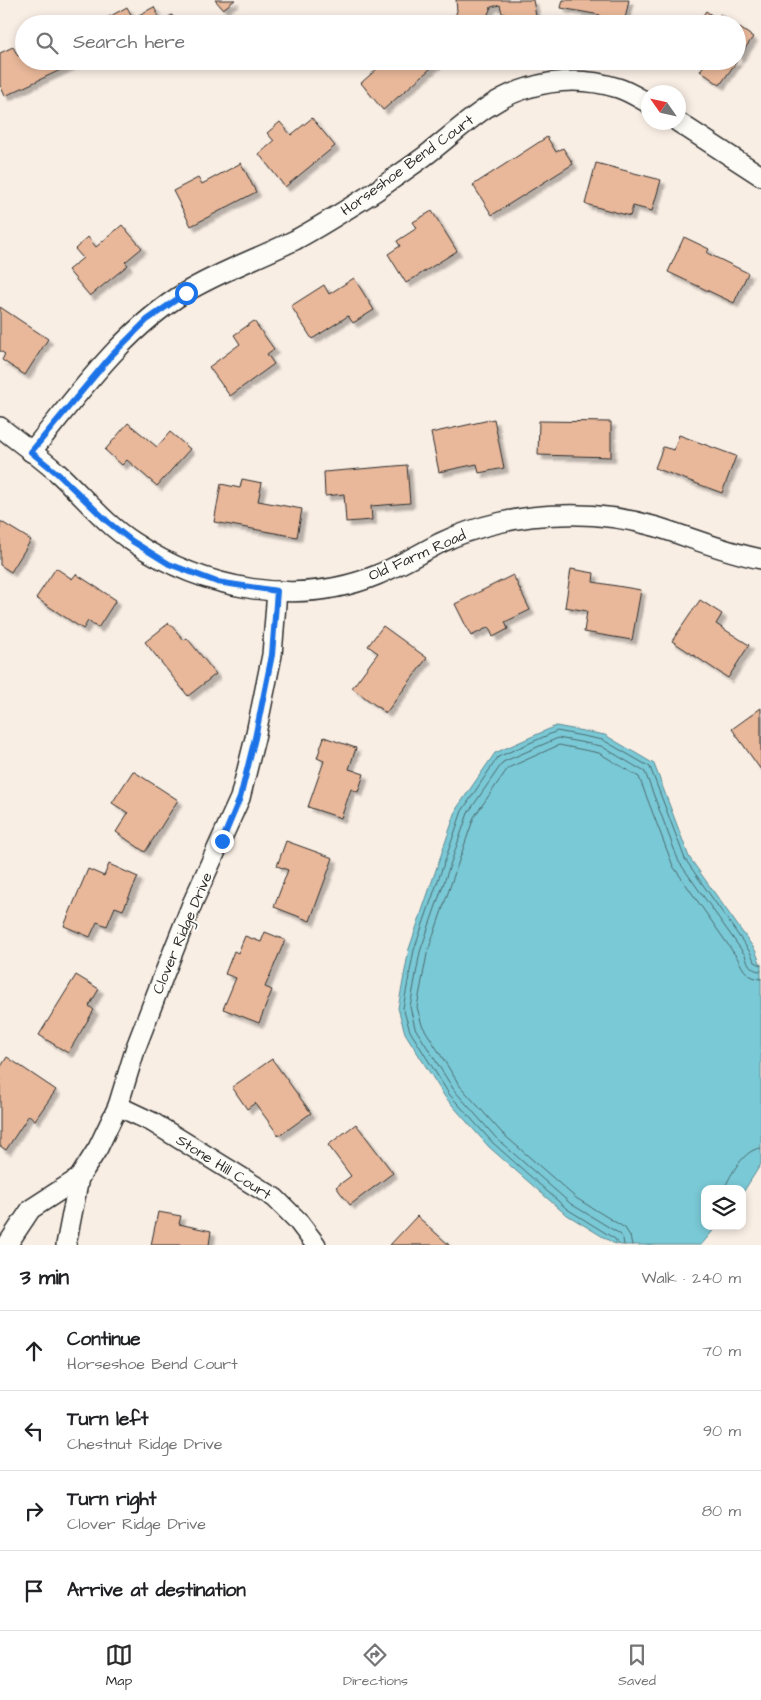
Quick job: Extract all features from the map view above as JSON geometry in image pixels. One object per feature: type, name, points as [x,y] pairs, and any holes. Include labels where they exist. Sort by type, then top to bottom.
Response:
[{"type":"street","name":"Horseshoe Bend Court","points":[[31,452],[112,355],[147,320],[186,293],[226,271],[294,240],[343,212],[425,156],[469,120],[495,102],[528,88],[561,82],[589,82],[620,88],[641,99]]},
{"type":"street","points":[[686,127],[761,176]]},
{"type":"street","name":"Old Farm Road","points":[[0,427],[58,474],[114,527],[132,541],[169,564],[217,582],[277,591],[320,589],[352,583],[399,566],[462,534],[506,521],[527,517],[561,515],[604,516],[625,520],[656,527],[725,551],[761,559]]},
{"type":"street","name":"Clover Ridge Drive","points":[[66,1245],[79,1178],[98,1148],[118,1106],[136,1048],[162,977],[192,904],[240,798],[255,738],[272,655],[277,591]]},
{"type":"street","name":"Stone Hill Court","points":[[118,1106],[152,1122],[275,1198],[297,1220],[316,1245]]},
{"type":"street","name":"Clover Ridge Drive","points":[[7,1245],[31,1209],[79,1178]]},
{"type":"water","points":[[556,726],[605,735],[654,764],[689,857],[755,950],[761,965],[761,1164],[746,1188],[746,1185],[701,1185],[701,1230],[714,1230],[701,1245],[621,1245],[613,1243],[564,1213],[489,1147],[445,1097],[405,1033],[398,1008],[409,949],[457,808],[495,753]]},
{"type":"building","points":[[215,0],[235,0],[223,9]]},
{"type":"building","points":[[456,0],[533,0],[536,15],[507,15],[502,13],[500,5],[491,7],[488,15],[455,15]]},
{"type":"building","points":[[563,0],[629,0],[626,15],[600,15],[561,8]]},
{"type":"building","points":[[127,7],[131,15],[112,15]]},
{"type":"building","points":[[154,7],[158,15],[139,15]]},
{"type":"building","points":[[706,11],[712,15],[703,15]]},
{"type":"building","points":[[746,32],[753,37],[746,47]]},
{"type":"building","points":[[13,47],[15,51],[15,70],[60,70],[5,96],[0,85],[0,53]]},
{"type":"building","points":[[376,70],[429,70],[383,110],[361,83]]},
{"type":"building","points":[[701,70],[731,70],[720,85]]},
{"type":"building","points":[[312,118],[335,146],[285,187],[259,154],[274,141],[267,133],[280,122],[291,135]]},
{"type":"building","points":[[547,137],[556,152],[563,148],[573,164],[492,215],[473,185]]},
{"type":"building","points":[[241,163],[256,192],[191,226],[173,191],[198,178],[202,184]]},
{"type":"building","points":[[596,163],[661,180],[652,211],[633,206],[630,216],[585,204]]},
{"type":"building","points":[[432,211],[457,251],[406,283],[388,254],[400,246],[397,241],[417,228],[413,222]]},
{"type":"building","points":[[122,225],[142,248],[125,262],[128,265],[90,296],[68,270],[83,258],[75,249],[88,237],[96,247]]},
{"type":"building","points":[[684,237],[709,249],[707,253],[748,273],[734,303],[668,272]]},
{"type":"building","points":[[354,278],[374,310],[353,323],[348,316],[312,339],[291,306],[324,285],[329,294]]},
{"type":"building","points":[[0,307],[48,339],[25,375],[2,360],[5,354],[0,351]]},
{"type":"building","points":[[254,321],[274,349],[267,354],[274,364],[230,396],[209,367],[240,344],[234,335]]},
{"type":"building","points":[[494,419],[504,468],[479,473],[477,464],[439,472],[431,433]]},
{"type":"building","points":[[539,421],[611,422],[611,457],[538,455]]},
{"type":"building","points":[[128,423],[157,447],[170,432],[190,449],[157,486],[127,460],[122,465],[105,450]]},
{"type":"building","points":[[679,435],[736,456],[722,493],[655,468],[663,447],[674,450]]},
{"type":"building","points":[[407,465],[410,503],[371,506],[372,520],[346,522],[344,494],[325,496],[324,472]]},
{"type":"building","points":[[242,479],[262,483],[258,501],[302,509],[297,537],[214,522],[221,484],[240,488]]},
{"type":"building","points":[[0,521],[31,540],[11,572],[0,565]]},
{"type":"building","points":[[56,568],[72,579],[76,574],[116,600],[98,628],[88,621],[83,629],[36,598]]},
{"type":"building","points":[[571,569],[594,573],[593,582],[641,590],[632,640],[584,632],[587,611],[565,607]]},
{"type":"building","points":[[513,575],[530,610],[505,622],[508,629],[493,637],[489,627],[471,636],[455,604]]},
{"type":"building","points":[[700,600],[722,614],[716,624],[749,645],[728,678],[672,641]]},
{"type":"building","points":[[169,623],[184,640],[187,638],[216,674],[188,696],[145,642]]},
{"type":"building","points":[[383,626],[427,658],[386,713],[352,688],[378,653],[368,646]]},
{"type":"building","points":[[761,708],[761,770],[732,729]]},
{"type":"building","points":[[324,737],[356,748],[349,769],[364,774],[358,792],[351,789],[341,818],[308,807],[324,761],[317,758]]},
{"type":"building","points":[[133,771],[178,800],[145,852],[116,832],[128,813],[112,803]]},
{"type":"building","points":[[286,841],[333,858],[310,921],[274,907],[288,870],[277,866]]},
{"type":"building","points":[[109,864],[138,877],[123,910],[115,907],[107,926],[97,922],[90,937],[64,926],[88,869],[104,876]]},
{"type":"building","points":[[265,932],[285,940],[265,987],[272,990],[259,1023],[223,1009],[236,978],[225,974],[234,951],[238,953],[245,936],[261,942]]},
{"type":"building","points":[[76,975],[99,989],[89,1006],[94,1010],[68,1053],[39,1035]]},
{"type":"building","points":[[7,1057],[56,1090],[35,1120],[29,1115],[6,1150],[0,1146],[0,1068]]},
{"type":"building","points":[[272,1059],[311,1113],[279,1136],[255,1103],[247,1109],[232,1087]]},
{"type":"building","points":[[356,1124],[393,1173],[350,1205],[336,1187],[351,1176],[328,1145]]},
{"type":"building","points":[[158,1212],[181,1216],[179,1224],[211,1231],[209,1245],[151,1245]]},
{"type":"building","points":[[417,1216],[449,1245],[390,1245]]},
{"type":"route","points":[[186,293],[147,320],[112,355],[31,452],[58,474],[108,522],[132,541],[169,564],[217,582],[277,591],[272,655],[255,738],[240,798],[222,841]]}]
